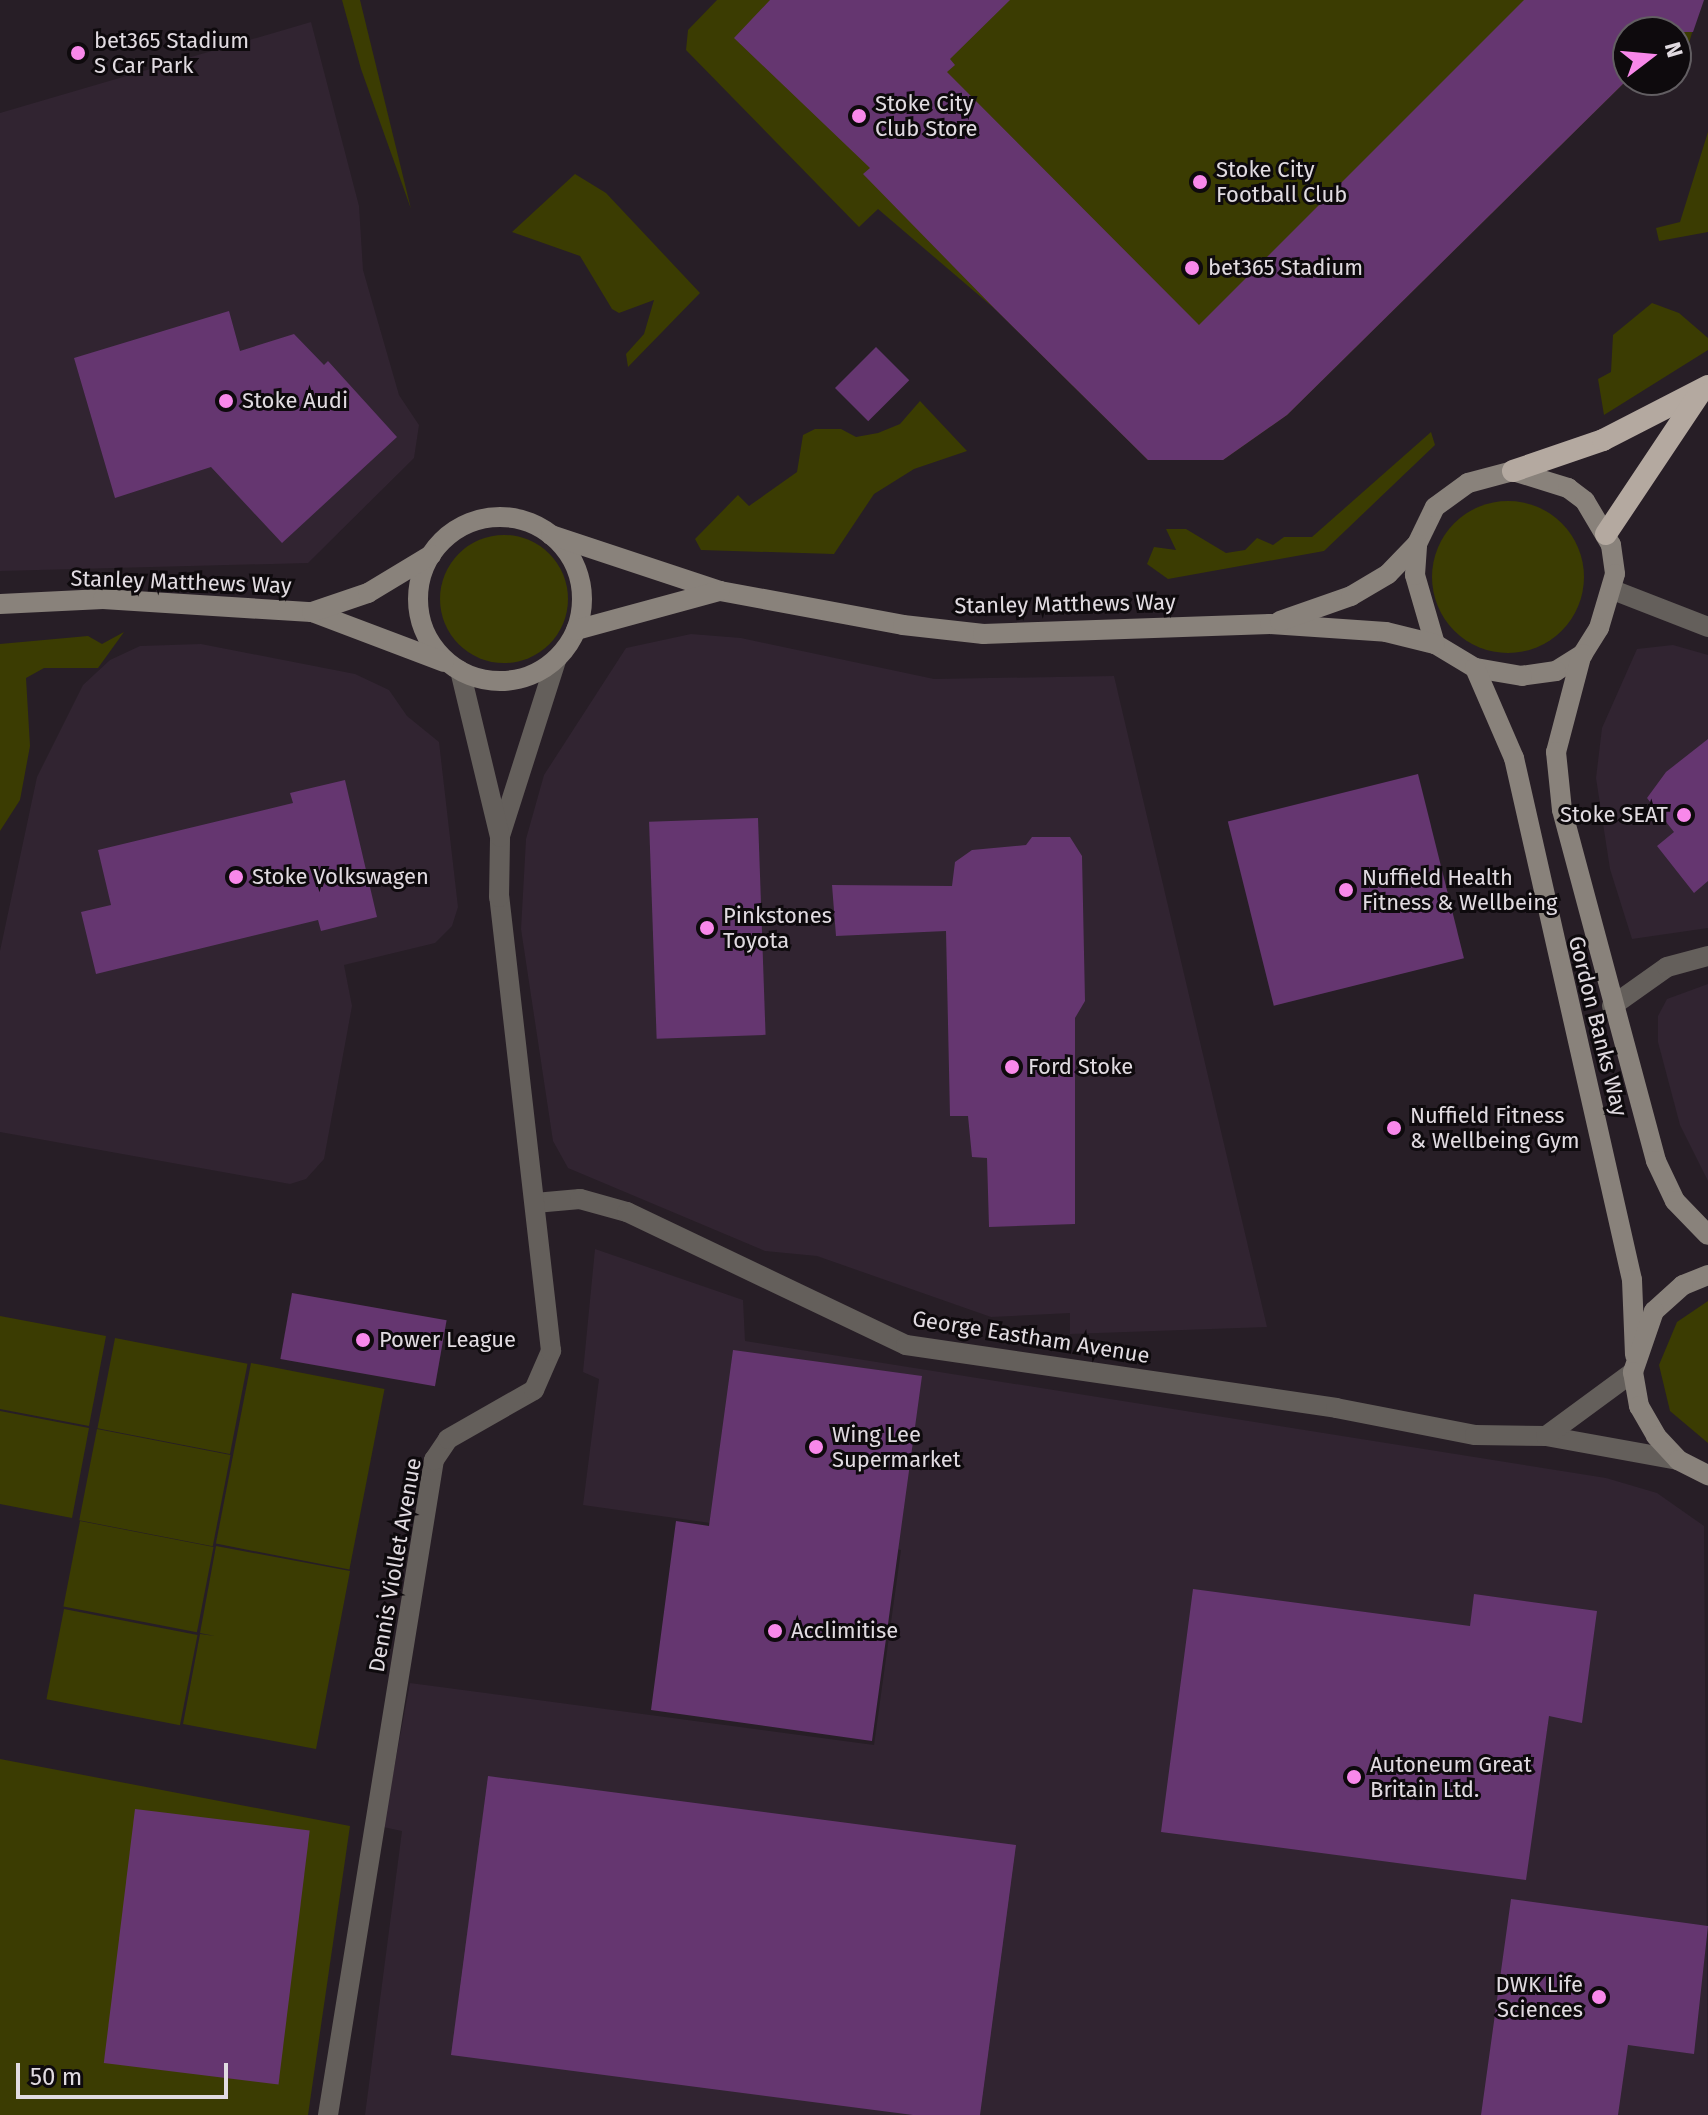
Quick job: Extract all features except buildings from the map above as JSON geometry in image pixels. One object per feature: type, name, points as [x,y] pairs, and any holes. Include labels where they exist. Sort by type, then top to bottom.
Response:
[{"type":"highway","points":[[1513,471],[1603,440],[1704,390]]},
{"type":"highway","points":[[1606,534],[1704,390]]},
{"type":"main road","points":[[1513,471],[1568,488],[1598,517],[1606,534],[1613,590],[1583,654],[1570,666],[1531,675],[1475,668],[1435,644],[1416,596],[1417,544],[1449,494],[1513,471]]},
{"type":"main road","points":[[506,517],[551,535],[579,575],[582,604],[576,630],[556,660],[520,679],[484,680],[456,668],[436,651],[420,617],[419,593],[431,555],[445,538],[485,519],[506,517]]},
{"type":"main road","name":"Stanley Matthews Way","points":[[551,535],[720,591],[826,614],[983,634],[1270,624],[1386,632],[1435,644]]},
{"type":"main road","name":"Stanley Matthews Way","points":[[1270,624],[1351,596],[1388,574],[1417,544]]},
{"type":"main road","name":"Stanley Matthews Way","points":[[312,612],[368,593],[431,555]]},
{"type":"main road","name":"Stanley Matthews Way","points":[[576,630],[720,591]]},
{"type":"main road","name":"Stanley Matthews Way","points":[[0,604],[103,599],[312,612],[456,668]]},
{"type":"main road","name":"Gordon Banks Way","points":[[1583,654],[1556,752],[1562,810],[1612,1006],[1656,1161],[1675,1201],[1708,1235]]},
{"type":"main road","name":"Gordon Banks Way","points":[[1475,668],[1514,758],[1632,1280],[1634,1363],[1639,1406],[1678,1460]]},
{"type":"main road","points":[[1634,1363],[1654,1311],[1683,1285],[1708,1275]]},
{"type":"main road","points":[[1678,1460],[1707,1476]]},
{"type":"street","points":[[1613,590],[1708,627]]},
{"type":"street","name":"Dennis Viollet Avenue","points":[[500,837],[556,660]]},
{"type":"street","name":"Dennis Viollet Avenue","points":[[328,2115],[434,1460],[448,1439],[534,1390],[551,1351],[499,897],[500,837],[456,668]]},
{"type":"street","points":[[1612,1006],[1667,967],[1708,956]]},
{"type":"street","name":"George Eastham Avenue","points":[[535,1203],[580,1199],[627,1212],[906,1345],[1336,1408],[1475,1435],[1546,1436],[1678,1460]]},
{"type":"street","points":[[1546,1436],[1634,1363]]},
{"type":"shaded area","points":[[342,0],[360,0],[411,209],[361,69]]},
{"type":"shaded area","name":"bet365 Stadium","points":[[717,0],[1702,0],[1692,33],[1692,16],[1612,16],[1612,95],[1287,415],[1223,460],[1148,460],[995,309],[878,209],[859,227],[686,50],[688,30]]},
{"type":"shaded area","points":[[311,22],[359,206],[363,270],[399,395],[419,425],[414,458],[308,563],[0,571],[0,113]]},
{"type":"shaded area","points":[[1708,132],[1708,232],[1659,241],[1656,228],[1680,222]]},
{"type":"shaded area","points":[[575,174],[606,193],[700,293],[628,367],[626,354],[644,334],[654,300],[619,313],[612,309],[580,256],[512,232]]},
{"type":"shaded area","points":[[1652,303],[1679,313],[1708,338],[1708,350],[1604,415],[1598,379],[1611,372],[1613,335]]},
{"type":"shaded area","points":[[920,401],[967,451],[914,469],[874,494],[834,554],[701,550],[695,539],[738,495],[749,506],[797,472],[803,435],[815,429],[841,429],[856,437],[878,433],[900,424]]},
{"type":"shaded area","points":[[1431,432],[1435,445],[1324,551],[1168,579],[1147,564],[1154,547],[1176,550],[1166,529],[1186,529],[1226,553],[1245,550],[1257,538],[1273,545],[1284,537],[1312,537]]},
{"type":"shaded area","points":[[1508,501],[1537,507],[1562,523],[1578,548],[1584,577],[1578,606],[1562,631],[1537,647],[1508,653],[1479,647],[1454,631],[1438,606],[1432,577],[1438,548],[1454,523],[1479,507]]},
{"type":"shaded area","points":[[504,535],[529,540],[550,553],[563,574],[568,599],[563,624],[550,645],[529,658],[504,663],[479,658],[458,645],[445,624],[440,599],[445,574],[458,553],[479,540]]},
{"type":"shaded area","points":[[124,632],[98,668],[44,668],[26,678],[30,746],[20,800],[0,831],[0,644],[88,636],[102,644]]},
{"type":"shaded area","points":[[691,634],[741,638],[934,679],[1114,676],[1267,1327],[1070,1334],[1070,1313],[991,1317],[817,1256],[765,1251],[568,1168],[553,1141],[521,929],[526,839],[544,775],[626,648]]},
{"type":"shaded area","points":[[201,644],[355,674],[389,690],[407,716],[439,742],[458,907],[452,926],[435,943],[344,965],[352,1006],[324,1159],[306,1179],[290,1184],[0,1132],[0,951],[37,777],[83,685],[110,660],[140,646]]},
{"type":"shaded area","points":[[1673,645],[1708,655],[1708,928],[1632,939],[1610,869],[1596,778],[1602,728],[1637,649]]},
{"type":"shaded area","points":[[1708,984],[1708,1181],[1680,1125],[1658,1042],[1658,1016],[1667,999]]},
{"type":"shaded area","points":[[595,1249],[743,1300],[745,1341],[1606,1478],[1657,1493],[1704,1526],[1708,2115],[365,2115],[402,1831],[383,1827],[410,1683],[874,1745],[901,1550],[583,1505],[599,1379],[583,1372]]},
{"type":"shaded area","points":[[1708,1301],[1708,1443],[1670,1411],[1659,1365],[1677,1322]]},
{"type":"shaded area","points":[[0,1316],[106,1336],[89,1426],[0,1409]]},
{"type":"shaded area","points":[[115,1338],[248,1364],[230,1454],[97,1428]]},
{"type":"shaded area","points":[[251,1363],[385,1389],[349,1570],[216,1544]]},
{"type":"shaded area","points":[[0,1411],[89,1428],[72,1518],[0,1504]]},
{"type":"shaded area","points":[[97,1429],[231,1455],[213,1546],[79,1520]]},
{"type":"shaded area","points":[[80,1521],[214,1547],[197,1632],[63,1606]]},
{"type":"shaded area","points":[[216,1546],[350,1571],[316,1749],[183,1724],[200,1634],[215,1636],[200,1633]]},
{"type":"shaded area","points":[[64,1609],[198,1635],[180,1725],[46,1699]]},
{"type":"shaded area","points":[[0,1759],[350,1826],[308,2115],[0,2115]]},
{"type":"place","name":"bet365 Stadium S Car Park","points":[[78,53]]},
{"type":"place","name":"Stoke City Club Store","points":[[859,116]]},
{"type":"place","name":"Stoke City Football Club","points":[[1200,182]]},
{"type":"place","name":"bet365 Stadium","points":[[1192,268]]},
{"type":"place","name":"Stoke Audi","points":[[226,401]]},
{"type":"place","name":"Stoke SEAT","points":[[1684,815]]},
{"type":"place","name":"Stoke Volkswagen","points":[[236,877]]},
{"type":"place","name":"Nuffield Health Fitness & Wellbeing","points":[[1346,890]]},
{"type":"place","name":"Pinkstones Toyota","points":[[707,928]]},
{"type":"place","name":"Ford Stoke","points":[[1012,1067]]},
{"type":"place","name":"Nuffield Fitness & Wellbeing Gym","points":[[1394,1128]]},
{"type":"place","name":"Power League","points":[[363,1340]]},
{"type":"place","name":"Wing Lee Supermarket","points":[[816,1447]]},
{"type":"place","name":"Acclimitise","points":[[775,1631]]},
{"type":"place","name":"Autoneum Great Britain Ltd.","points":[[1354,1777]]},
{"type":"place","name":"DWK Life Sciences","points":[[1599,1997]]}]
